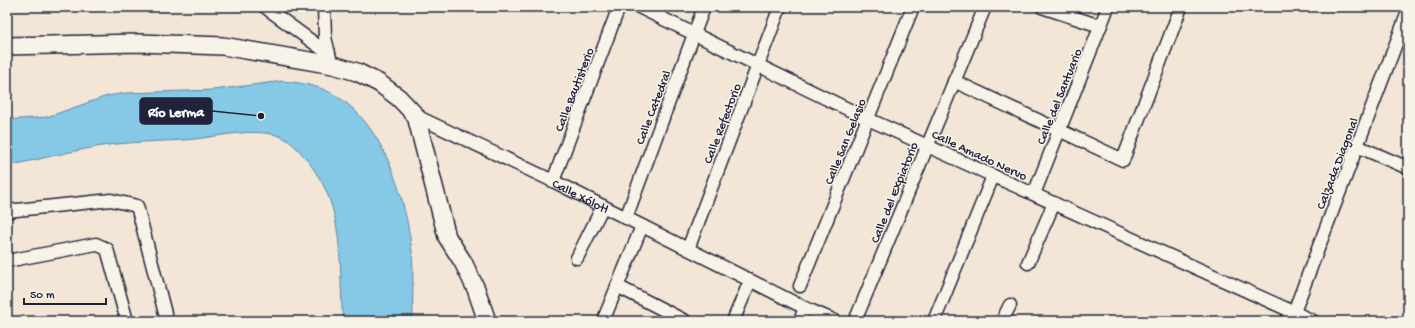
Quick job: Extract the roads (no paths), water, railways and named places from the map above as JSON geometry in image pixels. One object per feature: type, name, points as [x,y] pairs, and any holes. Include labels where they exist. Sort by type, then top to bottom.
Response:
[{"type":"street","points":[[265,7],[331,59]]},
{"type":"street","points":[[324,7],[325,37],[331,59]]},
{"type":"street","name":"Calle Bautisterio","points":[[553,181],[619,7]]},
{"type":"street","name":"Calle Amado Nervo","points":[[639,7],[868,119],[1054,203],[1290,317],[1313,321]]},
{"type":"street","name":"Calle Catedral","points":[[626,218],[704,7]]},
{"type":"street","name":"Calle Refectorio","points":[[688,249],[780,7]]},
{"type":"street","name":"Calle San Gelasio","points":[[800,286],[913,7]]},
{"type":"street","name":"Calle del Expiatorio","points":[[855,321],[985,7]]},
{"type":"street","points":[[1042,7],[1100,26]]},
{"type":"street","name":"Calle del Santuario","points":[[1034,194],[1108,7]]},
{"type":"street","points":[[954,82],[1123,160],[1181,7]]},
{"type":"street","name":"Calzada Diagonal","points":[[1290,317],[1408,12]]},
{"type":"street","name":"Calle Xólotl","points":[[7,46],[139,43],[223,46],[331,59],[379,83],[399,98],[416,116],[553,181],[750,281],[835,321]]},
{"type":"street","points":[[416,116],[447,236],[473,282],[487,321]]},
{"type":"street","points":[[1357,146],[1408,168]]},
{"type":"street","points":[[934,321],[993,176]]},
{"type":"street","points":[[7,211],[111,200],[136,206],[167,321]]},
{"type":"street","points":[[1028,264],[1054,203]]},
{"type":"street","points":[[577,258],[603,206]]},
{"type":"street","points":[[603,321],[642,226]]},
{"type":"street","points":[[7,261],[96,244],[101,245],[107,249],[127,321]]},
{"type":"street","points":[[733,321],[750,281]]},
{"type":"street","points":[[618,286],[685,321]]},
{"type":"street","points":[[1002,321],[1010,305]]},
{"type":"street","points":[[800,321],[805,308]]},
{"type":"water","points":[[283,81],[305,84],[332,93],[355,110],[381,145],[398,187],[409,230],[413,260],[413,321],[343,321],[340,256],[336,224],[327,193],[314,170],[302,154],[289,141],[282,137],[272,134],[250,132],[195,139],[108,145],[7,166],[7,120],[47,117],[107,96],[127,93],[213,90]]},
{"type":"place","name":"Río Lerma","points":[[261,116]]}]
